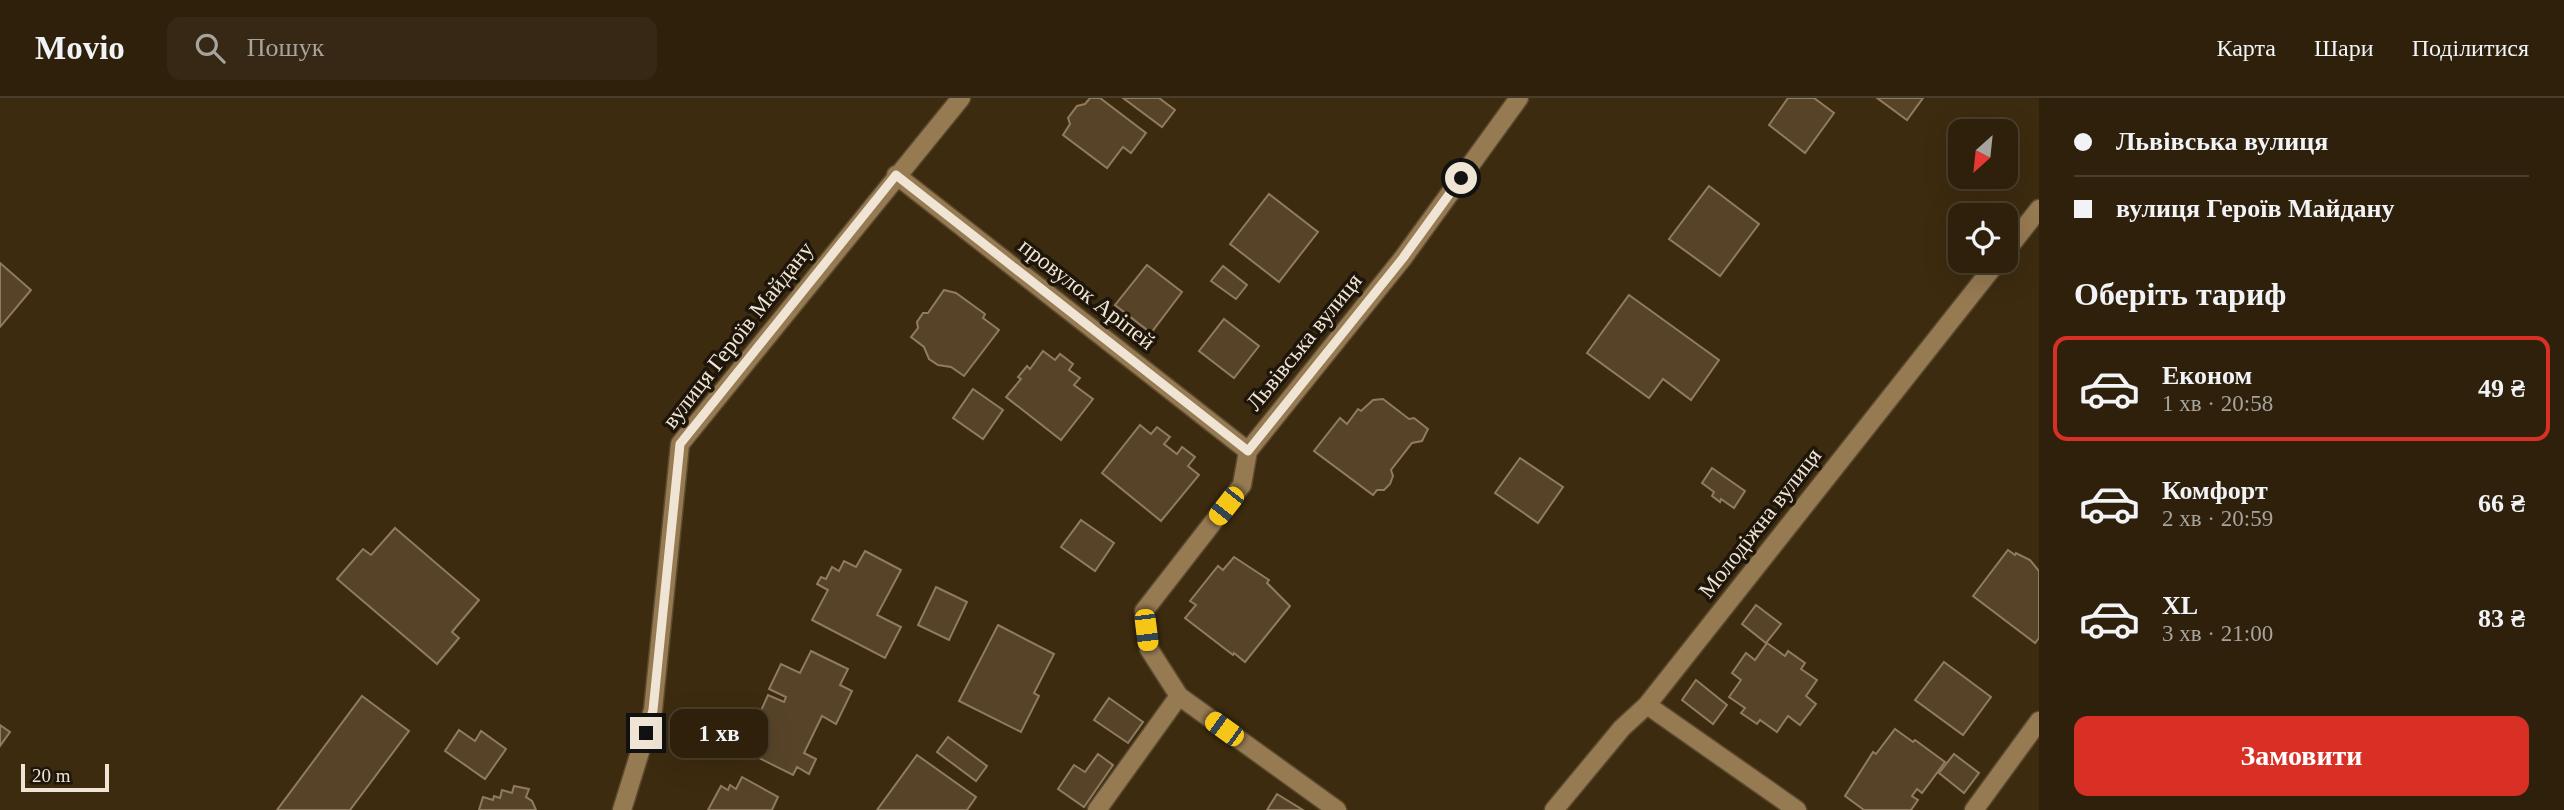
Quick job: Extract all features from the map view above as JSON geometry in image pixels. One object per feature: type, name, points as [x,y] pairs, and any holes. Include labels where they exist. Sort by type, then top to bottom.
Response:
[{"type":"street","name":"вулиця Героїв Майдану","points":[[621,810],[653,710],[680,444],[961,98]]},
{"type":"street","name":"Львівська вулиця","points":[[1179,696],[1149,649],[1144,611],[1242,485],[1248,451],[1403,258],[1519,98]]},
{"type":"street","name":"провулок Аріпей","points":[[896,175],[1248,451]]},
{"type":"street","points":[[2018,236],[2039,209]]},
{"type":"street","name":"Молодіжна вулиця","points":[[1554,810],[1622,727],[1647,705],[1989,273]]},
{"type":"street","points":[[1097,810],[1179,696],[1337,810]]},
{"type":"street","points":[[1647,705],[1797,810]]},
{"type":"street","points":[[1974,810],[2039,721]]},
{"type":"building","points":[[1090,98],[1100,98],[1146,133],[1131,153],[1123,147],[1107,168],[1063,135],[1070,124],[1068,118],[1077,106],[1085,104]]},
{"type":"building","points":[[1123,98],[1159,98],[1175,110],[1162,127]]},
{"type":"building","points":[[1788,98],[1814,98],[1834,113],[1805,153],[1769,125]]},
{"type":"building","points":[[1877,98],[1923,98],[1907,120]]},
{"type":"building","points":[[1709,186],[1759,224],[1720,276],[1669,239]]},
{"type":"building","points":[[1269,194],[1318,232],[1279,282],[1230,244]]},
{"type":"building","points":[[0,263],[31,290],[0,327]]},
{"type":"building","points":[[1147,265],[1182,292],[1151,333],[1115,305]]},
{"type":"building","points":[[1223,266],[1247,285],[1236,299],[1211,281]]},
{"type":"building","points":[[944,290],[956,293],[985,314],[983,318],[999,330],[964,376],[951,367],[938,365],[929,359],[924,347],[911,337],[918,328],[917,322],[923,313],[928,313]]},
{"type":"building","points":[[1629,295],[1719,360],[1691,400],[1663,379],[1649,398],[1587,353]]},
{"type":"building","points":[[1224,319],[1259,346],[1234,378],[1199,351]]},
{"type":"building","points":[[1043,351],[1055,360],[1060,354],[1073,364],[1069,370],[1080,378],[1074,385],[1093,399],[1061,440],[1006,397],[1021,379],[1018,377],[1027,366],[1030,369]]},
{"type":"building","points":[[973,389],[1003,410],[983,439],[953,418]]},
{"type":"building","points":[[1383,399],[1409,419],[1414,418],[1428,429],[1422,441],[1412,443],[1391,470],[1393,476],[1390,484],[1373,495],[1314,451],[1340,418],[1347,424],[1358,409],[1361,411],[1373,400]]},
{"type":"building","points":[[1140,425],[1151,434],[1157,427],[1170,437],[1164,444],[1177,454],[1182,447],[1195,457],[1188,466],[1199,475],[1161,521],[1102,473]]},
{"type":"building","points":[[1520,458],[1563,487],[1538,523],[1495,493]]},
{"type":"building","points":[[1712,468],[1745,491],[1734,508],[1712,496],[1714,492],[1702,483]]},
{"type":"building","points":[[1081,520],[1114,543],[1095,571],[1061,547]]},
{"type":"building","points":[[395,528],[479,600],[452,632],[459,638],[437,664],[337,579],[363,549],[371,555]]},
{"type":"building","points":[[2008,550],[2030,560],[2039,571],[2039,638],[2035,643],[1973,596]]},
{"type":"building","points":[[865,551],[901,570],[877,615],[901,627],[885,658],[812,620],[828,590],[817,584],[821,577],[826,579],[832,567],[839,571],[844,561],[856,567]]},
{"type":"building","points":[[1234,557],[1269,580],[1267,583],[1290,606],[1245,662],[1185,618],[1196,605],[1190,601],[1218,566],[1223,570]]},
{"type":"building","points":[[936,587],[967,602],[949,640],[918,625]]},
{"type":"building","points":[[1756,605],[1781,624],[1766,643],[1742,624]]},
{"type":"building","points":[[998,625],[1054,654],[1034,693],[1039,696],[1021,732],[959,701]]},
{"type":"building","points":[[1767,643],[1785,656],[1788,651],[1805,663],[1801,669],[1817,680],[1806,696],[1816,704],[1800,725],[1788,716],[1777,732],[1760,720],[1757,724],[1741,713],[1745,708],[1729,697],[1741,680],[1732,673],[1746,653],[1755,660]]},
{"type":"building","points":[[811,651],[848,669],[840,685],[852,691],[836,724],[822,716],[804,753],[816,759],[809,774],[797,767],[793,775],[753,755],[766,729],[755,724],[768,695],[784,702],[786,697],[769,689],[781,664],[800,673]]},
{"type":"building","points":[[1944,662],[1991,697],[1963,735],[1915,700]]},
{"type":"building","points":[[1696,680],[1727,705],[1713,724],[1682,700]]},
{"type":"building","points":[[362,696],[409,731],[350,810],[277,810]]},
{"type":"building","points":[[1109,698],[1143,722],[1128,743],[1094,720]]},
{"type":"building","points":[[0,725],[10,732],[0,746]]},
{"type":"building","points":[[1895,729],[1945,762],[1922,793],[1917,789],[1912,796],[1918,800],[1911,810],[1864,810],[1845,796],[1873,752],[1876,754]]},
{"type":"building","points":[[459,730],[475,741],[481,731],[506,749],[485,779],[445,751]]},
{"type":"building","points":[[948,737],[987,766],[976,781],[937,752]]},
{"type":"building","points":[[1098,754],[1113,765],[1084,807],[1058,789],[1074,765],[1085,772]]},
{"type":"building","points":[[1954,754],[1979,773],[1964,793],[1939,773]]},
{"type":"building","points":[[917,755],[976,797],[967,810],[877,810]]},
{"type":"building","points":[[742,777],[778,797],[772,810],[708,810],[721,786],[728,790],[730,785],[736,789]]},
{"type":"building","points":[[514,786],[529,789],[526,797],[532,801],[536,810],[479,810],[483,797],[493,800],[494,796],[500,798],[502,790],[512,793]]},
{"type":"building","points":[[1277,794],[1303,810],[1267,810]]},
{"type":"route","points":[[646,733],[653,710],[680,444],[896,175],[1248,451],[1403,258],[1461,178]]}]
